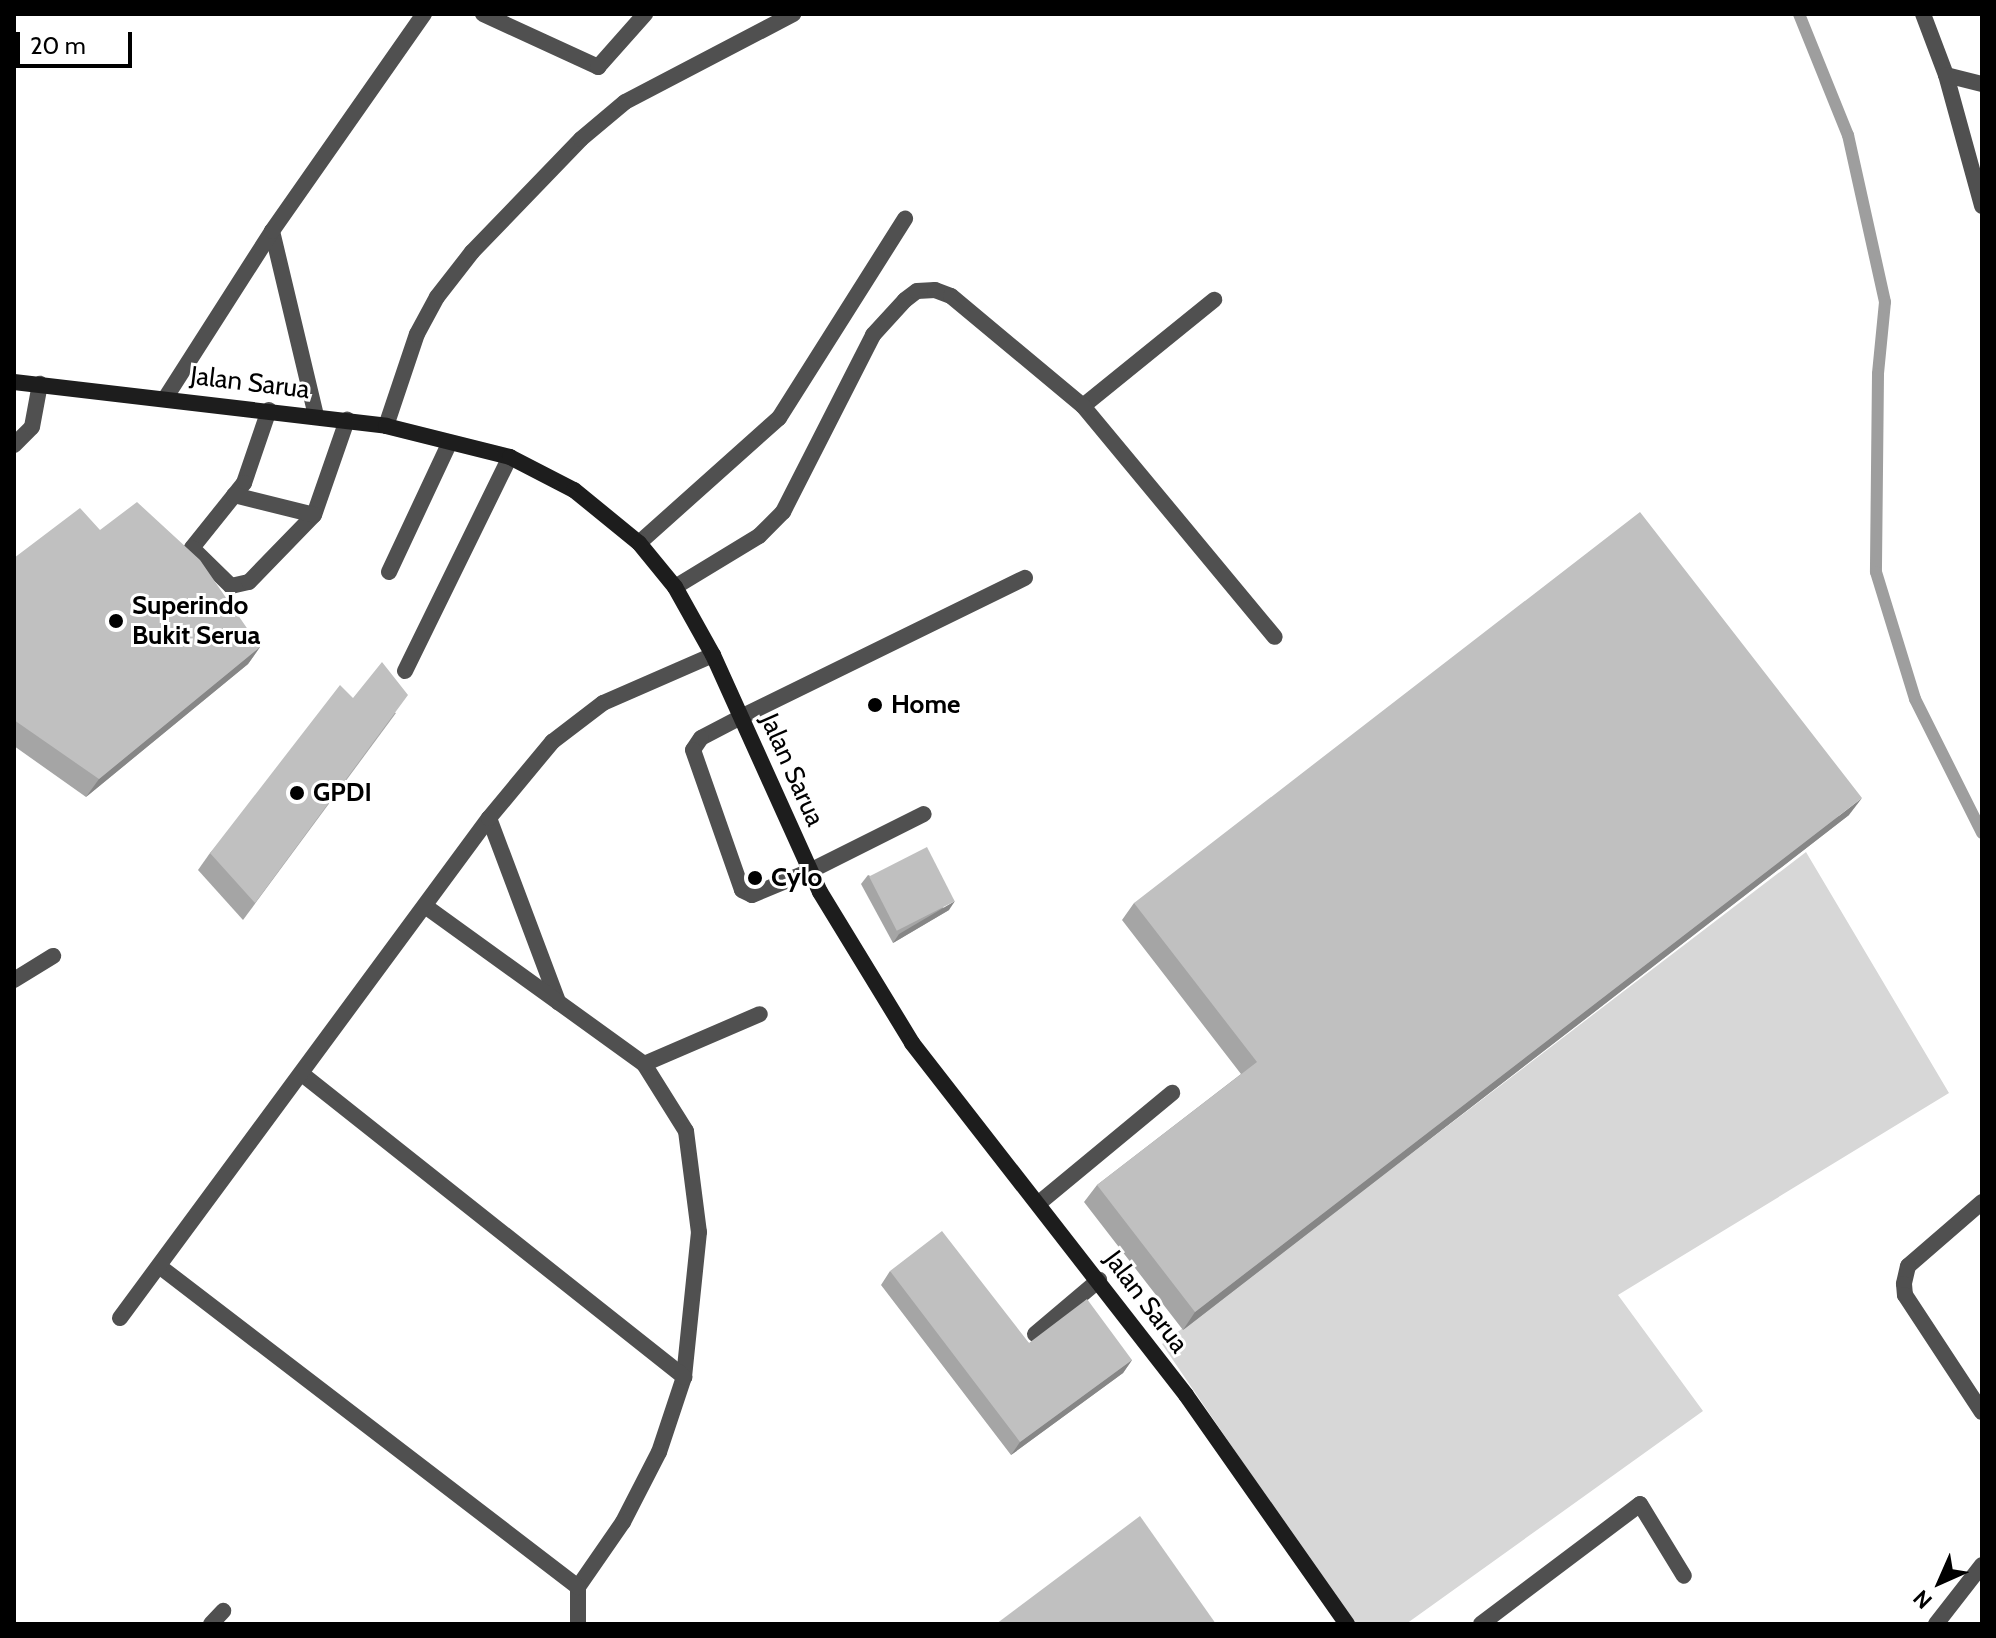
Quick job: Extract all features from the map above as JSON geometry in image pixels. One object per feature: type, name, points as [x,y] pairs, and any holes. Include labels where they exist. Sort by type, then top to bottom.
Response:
[{"type":"main road","name":"Jalan Sarua","points":[[14,382],[347,420],[386,426],[510,457],[574,490],[639,543],[675,587],[713,655],[810,871],[912,1043],[1099,1280],[1256,1489],[1347,1624]]},
{"type":"street","points":[[166,397],[272,231],[424,14]]},
{"type":"street","points":[[483,14],[598,67],[645,14]]},
{"type":"street","points":[[386,426],[417,334],[437,297],[472,252],[581,139],[625,102],[793,14]]},
{"type":"street","points":[[1923,14],[1946,75],[1982,206]]},
{"type":"street","points":[[1946,75],[1982,84]]},
{"type":"street","points":[[639,543],[779,418],[905,219]]},
{"type":"street","points":[[272,231],[316,416]]},
{"type":"street","points":[[675,587],[759,536],[783,512],[873,335],[917,291],[951,296],[1083,406],[1275,637]]},
{"type":"street","points":[[1083,406],[1214,300]]},
{"type":"street","points":[[14,445],[32,427],[40,384]]},
{"type":"street","points":[[269,410],[249,469],[234,495],[192,548],[199,560],[231,586],[249,582],[314,515],[347,420]]},
{"type":"street","points":[[389,572],[449,444]]},
{"type":"street","points":[[405,671],[510,457]]},
{"type":"street","points":[[234,495],[314,515]]},
{"type":"street","points":[[924,814],[810,871],[752,895],[742,890],[693,750],[701,738],[743,716],[1025,578]]},
{"type":"street","points":[[120,1318],[489,818],[552,742],[585,714],[713,655]]},
{"type":"street","points":[[489,818],[558,1003]]},
{"type":"street","points":[[425,906],[644,1064],[686,1131],[698,1218],[684,1377],[652,1466],[623,1522],[578,1587],[578,1624]]},
{"type":"street","points":[[14,980],[53,956]]},
{"type":"street","points":[[644,1064],[760,1014]]},
{"type":"street","points":[[302,1074],[684,1377]]},
{"type":"street","points":[[1039,1203],[1172,1093]]},
{"type":"street","points":[[1982,1202],[1908,1266],[1904,1284],[1905,1295],[1982,1412]]},
{"type":"street","points":[[159,1266],[578,1587]]},
{"type":"street","points":[[1035,1334],[1099,1280]]},
{"type":"street","points":[[1481,1624],[1640,1504],[1684,1576]]},
{"type":"street","points":[[1936,1624],[1982,1565]]},
{"type":"street","points":[[211,1624],[223,1611]]},
{"type":"shaded area","points":[[1806,852],[1949,1093],[1618,1295],[1703,1411],[1406,1624],[1353,1624],[1162,1344]]},
{"type":"building","name":"Superindo Bukit Serua","points":[[137,502],[200,560],[260,647],[99,779],[14,720],[14,558],[80,508],[100,530]]},
{"type":"building","points":[[1640,512],[1862,798],[1195,1312],[1097,1185],[1257,1062],[1134,903]]},
{"type":"building","name":"GPDI","points":[[382,662],[408,695],[255,903],[210,853],[340,685],[353,698]]},
{"type":"building","points":[[927,847],[955,901],[897,931],[869,877]]},
{"type":"building","points":[[942,1231],[1029,1343],[1087,1299],[1132,1360],[1020,1442],[890,1271]]},
{"type":"building","points":[[1140,1516],[1216,1624],[996,1624]]},
{"type":"waterway","points":[[1799,14],[1848,135],[1885,302],[1878,374],[1876,572],[1915,699],[1982,833]]},
{"type":"place","name":"Superindo Bukit Serua","points":[[116,621]]},
{"type":"place","name":"Home","points":[[875,705]]},
{"type":"place","name":"GPDI","points":[[297,793]]},
{"type":"place","name":"Cylo","points":[[755,878]]}]
